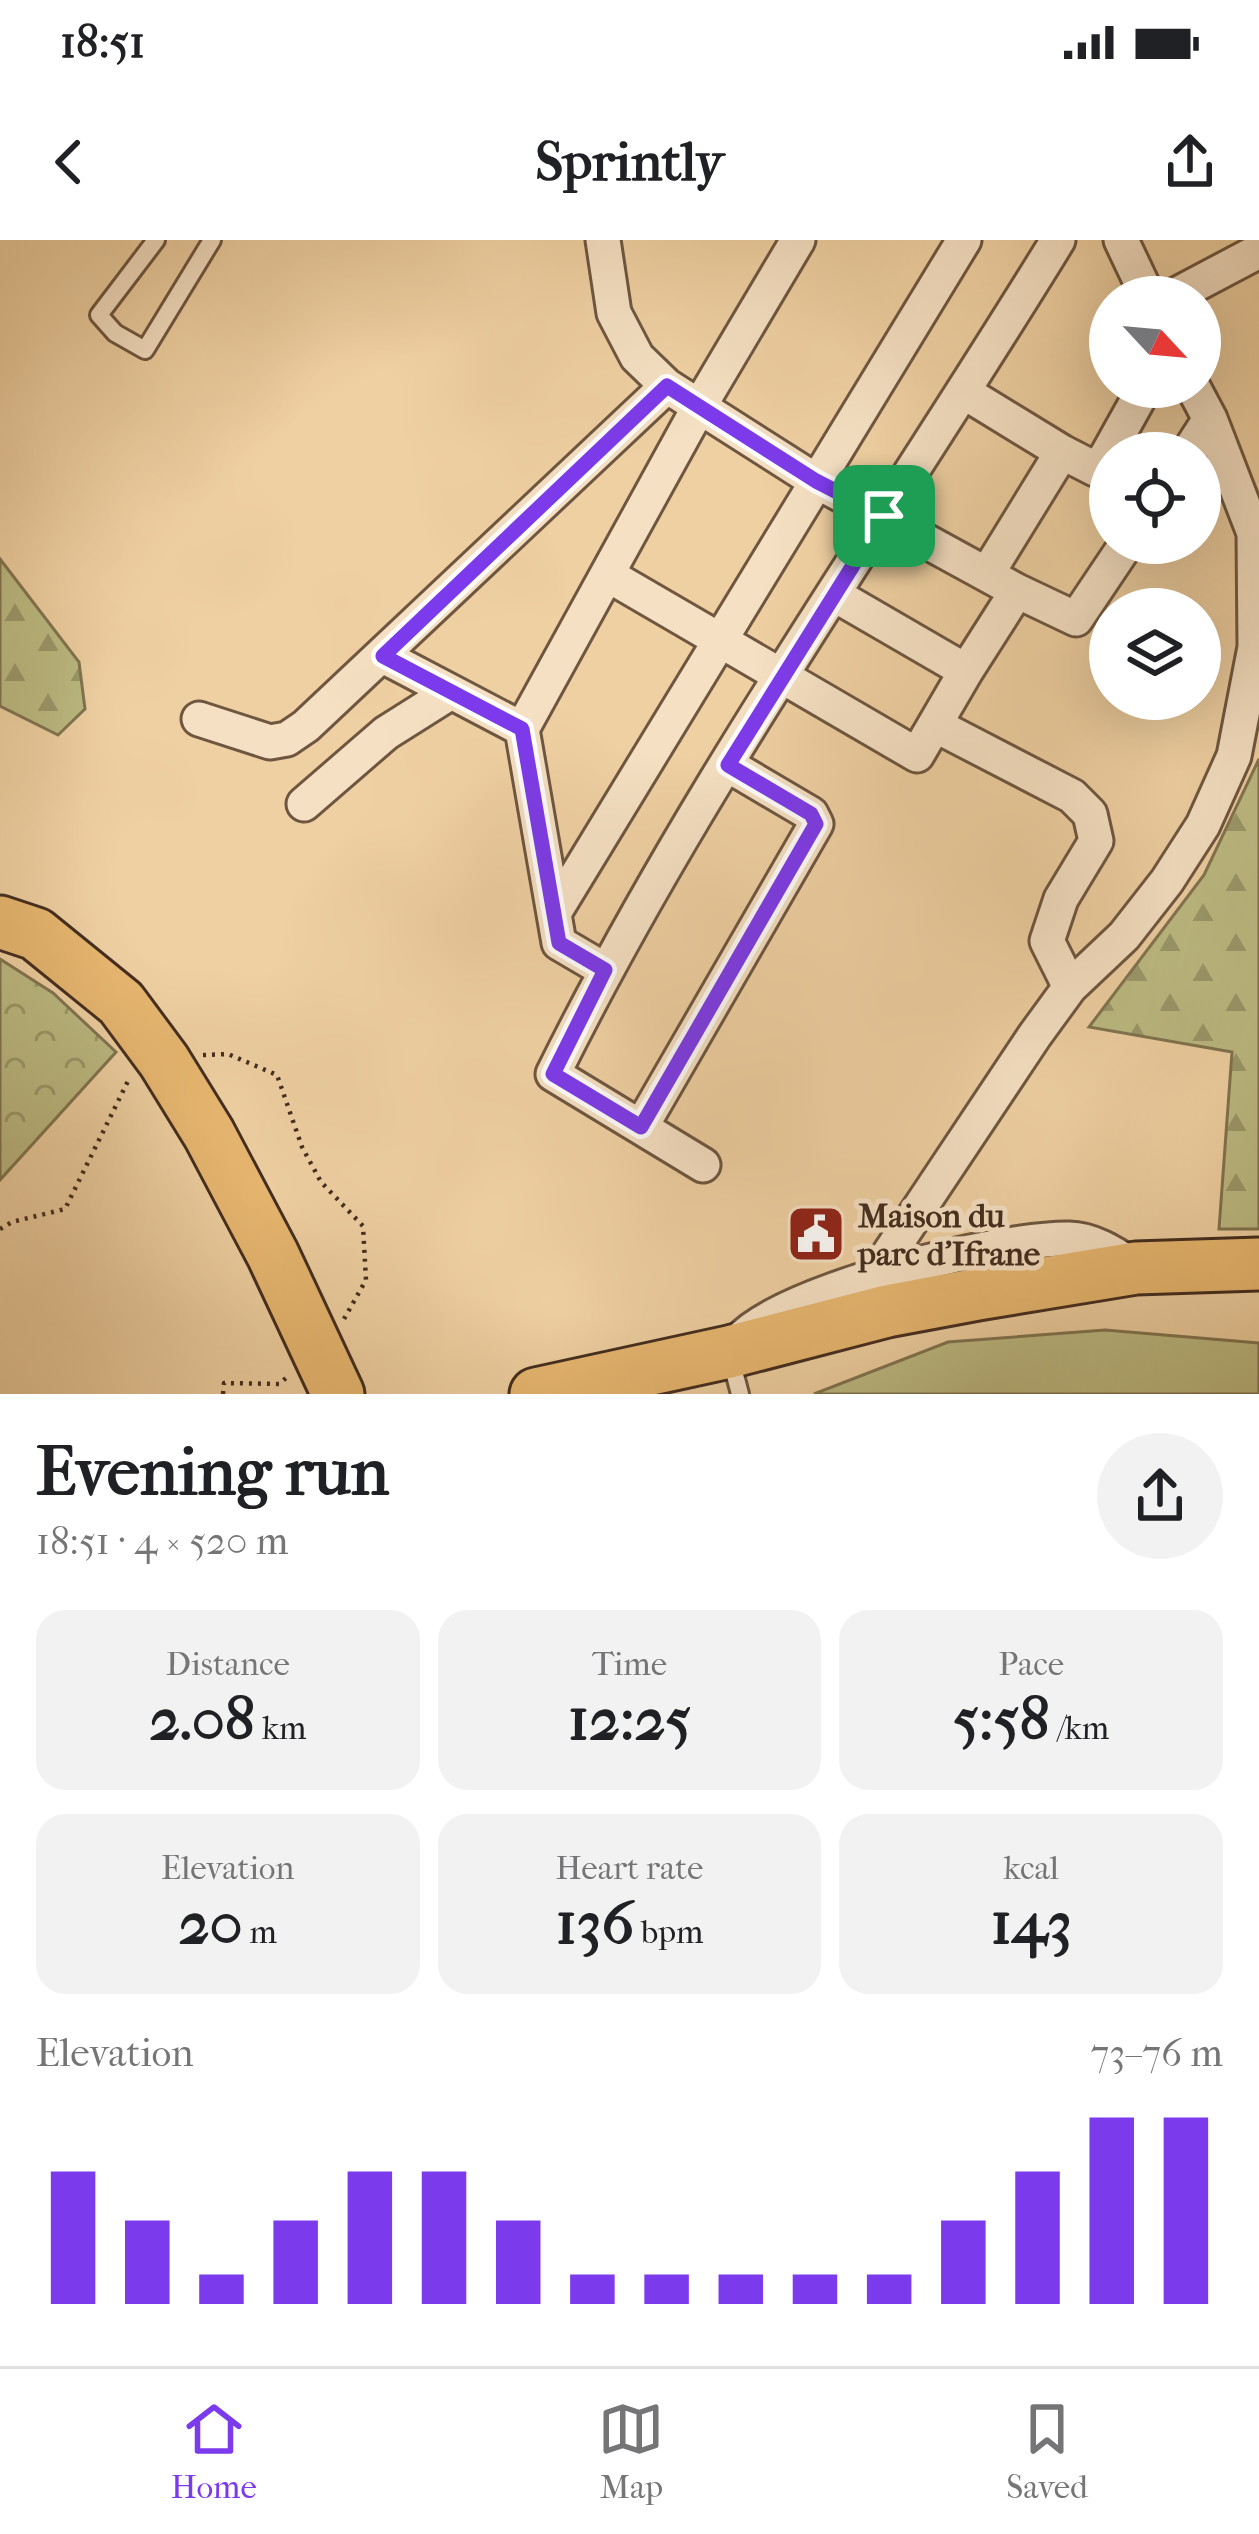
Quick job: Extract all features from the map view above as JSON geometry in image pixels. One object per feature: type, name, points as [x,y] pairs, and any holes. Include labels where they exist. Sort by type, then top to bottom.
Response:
[{"type":"main road","points":[[0,922],[36,934],[122,1003],[164,1061],[274,1255],[338,1394]]},
{"type":"main road","points":[[536,1394],[735,1373],[887,1311],[1136,1268],[1259,1264]]},
{"type":"street","points":[[604,240],[614,313],[638,357],[667,386],[816,481],[1076,619],[1113,564]]},
{"type":"street","points":[[605,970],[559,943],[522,729],[699,406],[798,240]]},
{"type":"street","points":[[554,913],[964,240]]},
{"type":"street","points":[[703,1165],[553,1074],[605,970],[781,677],[1058,240]]},
{"type":"street","points":[[1121,240],[1138,276]]},
{"type":"street","points":[[1212,276],[1259,251]]},
{"type":"street","points":[[199,718],[270,742],[287,739],[306,726],[667,386]]},
{"type":"street","points":[[964,392],[1095,469],[1133,408]]},
{"type":"street","points":[[872,1278],[1070,987],[1124,936],[1167,881],[1202,824],[1234,756],[1255,647],[1253,532],[1204,408]]},
{"type":"street","points":[[1202,432],[1210,419]]},
{"type":"street","points":[[608,575],[917,755],[966,671],[1061,452]]},
{"type":"street","points":[[835,595],[966,671]]},
{"type":"street","points":[[383,656],[522,729]]},
{"type":"street","points":[[304,804],[386,733],[451,692]]},
{"type":"street","points":[[935,725],[1072,796],[1090,814],[1096,841],[1061,899],[1047,941],[1070,987]]},
{"type":"street","points":[[641,1127],[816,824],[811,814],[728,765]]},
{"type":"street","points":[[735,1373],[750,1328],[776,1313],[872,1278],[952,1256],[1073,1239],[1108,1250],[1136,1268]]},
{"type":"lane","points":[[156,240],[99,315],[115,333],[146,350],[212,240]]},
{"type":"path","points":[[0,1229],[65,1209],[134,1071],[164,1061]]},
{"type":"green space","points":[[0,559],[79,662],[85,709],[58,735],[0,706]]},
{"type":"green space","points":[[1259,759],[1259,1229],[1219,1229],[1232,1052],[1089,1027],[1204,875]]},
{"type":"green space","points":[[0,959],[53,993],[116,1052],[0,1180]]},
{"type":"green space","points":[[1105,1330],[1259,1343],[1259,1394],[814,1394],[948,1342]]},
{"type":"place","name":"Maison du parc d'Ifrane","points":[[816,1234]]},
{"type":"route","points":[[667,386],[816,481],[884,516],[728,765],[811,814],[816,824],[641,1127],[553,1074],[605,970],[559,943],[522,729],[383,656],[667,386]]}]
